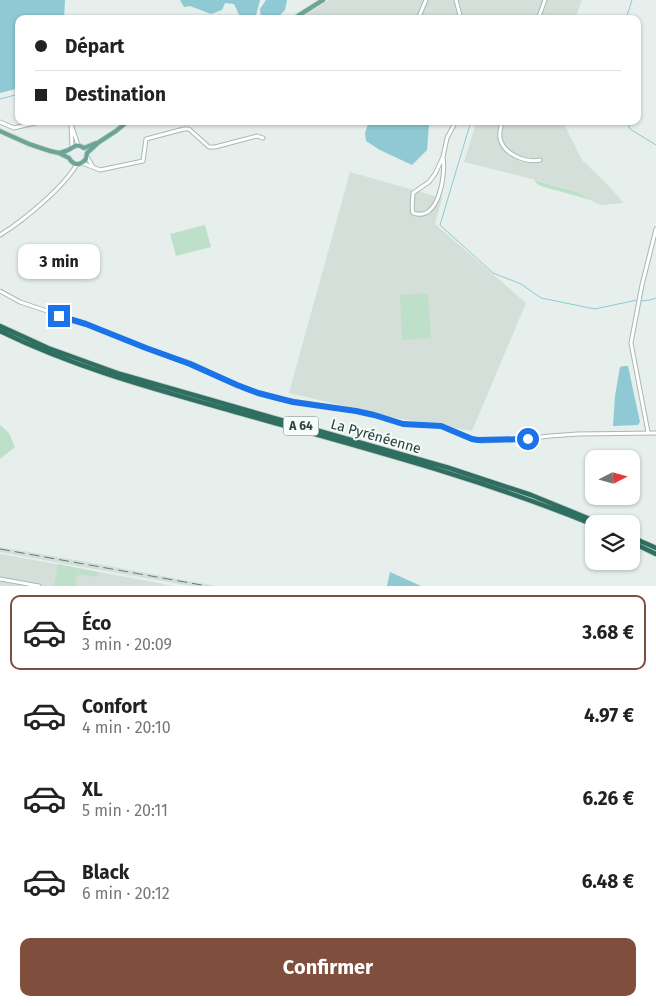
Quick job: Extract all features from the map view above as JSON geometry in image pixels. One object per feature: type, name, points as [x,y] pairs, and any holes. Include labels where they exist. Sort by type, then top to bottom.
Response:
[{"type":"highway","name":"La Pyrénéenne","points":[[0,326],[48,348],[120,374],[449,468],[531,495],[585,517]]},
{"type":"highway","name":"La Pyrénéenne","points":[[0,331],[47,352],[115,377],[448,473],[516,495],[585,522]]},
{"type":"highway","points":[[640,541],[656,548]]},
{"type":"highway","points":[[640,546],[656,554]]},
{"type":"main road","points":[[300,15],[324,0]]},
{"type":"main road","points":[[84,148],[99,142],[123,125]]},
{"type":"main road","points":[[0,130],[29,144],[59,153],[77,164],[82,163],[99,142]]},
{"type":"main road","points":[[59,153],[78,145],[84,148],[87,155]]},
{"type":"main road","points":[[70,160],[68,154],[71,148]]},
{"type":"street","points":[[420,15],[426,0]]},
{"type":"street","points":[[456,0],[459,15]]},
{"type":"street","points":[[539,15],[545,0]]},
{"type":"street","points":[[0,122],[14,128],[26,125]]},
{"type":"street","points":[[70,125],[71,148]]},
{"type":"street","points":[[71,125],[78,145]]},
{"type":"street","points":[[443,157],[444,174],[436,200],[426,213],[421,215],[413,213],[413,192],[429,182],[435,174],[443,157],[447,138],[454,125]]},
{"type":"street","points":[[501,125],[500,138],[508,151],[521,158],[533,161],[540,160]]},
{"type":"street","points":[[82,163],[100,170],[143,161],[146,139],[184,129],[189,129],[210,147],[257,136],[263,138]]},
{"type":"street","points":[[87,155],[94,167]]},
{"type":"street","points":[[69,174],[72,167],[70,160]]},
{"type":"street","points":[[0,235],[31,212],[61,185],[77,164]]},
{"type":"street","points":[[648,432],[631,343],[656,229]]},
{"type":"street","points":[[0,291],[14,300],[86,324],[190,364],[246,389],[279,399],[356,411],[380,416],[403,424],[441,426],[472,439],[482,441],[528,439],[568,434],[656,432]]},
{"type":"street","points":[[0,579],[39,586]]},
{"type":"shaded area","points":[[329,0],[582,0],[576,15],[305,15]]},
{"type":"shaded area","points":[[475,125],[564,125],[582,160],[624,203],[597,204],[580,193],[464,162]]},
{"type":"shaded area","points":[[350,172],[442,198],[435,224],[526,303],[472,431],[396,418],[289,393]]},
{"type":"shaded area","points":[[0,547],[216,586],[191,586],[66,564],[0,552]]},
{"type":"shaded area","points":[[0,554],[159,583],[172,586],[0,586]]},
{"type":"green space","points":[[535,180],[580,193],[591,200],[544,187],[537,184]]},
{"type":"green space","points":[[205,225],[211,247],[176,256],[170,234]]},
{"type":"green space","points":[[91,251],[96,267],[82,271],[77,256]]},
{"type":"green space","points":[[428,293],[431,338],[402,340],[400,295]]},
{"type":"green space","points":[[0,425],[9,433],[15,447],[0,459]]},
{"type":"green space","points":[[58,564],[98,572],[97,577],[79,574],[78,577],[76,576],[75,582],[77,586],[54,586]]},
{"type":"water","points":[[0,0],[65,0],[64,15],[15,15],[15,89],[0,93]]},
{"type":"water","points":[[180,0],[260,0],[256,15],[239,15],[234,4],[225,3],[222,10],[211,14],[190,6],[184,7]]},
{"type":"water","points":[[266,0],[287,0],[285,10],[280,15],[261,15],[260,9]]},
{"type":"water","points":[[368,125],[429,125],[427,150],[412,165],[380,150],[366,141],[365,133]]},
{"type":"water","points":[[628,366],[640,422],[638,425],[613,426],[615,396],[620,367]]},
{"type":"water","points":[[390,572],[421,586],[387,586]]},
{"type":"waterway","points":[[627,15],[632,0]]},
{"type":"waterway","points":[[0,99],[15,95]]},
{"type":"waterway","points":[[470,125],[440,225],[493,273],[521,284],[541,298],[595,309],[637,300]]},
{"type":"waterway","points":[[628,125],[630,129],[656,145]]},
{"type":"waterway","points":[[641,301],[656,298]]},
{"type":"railway","points":[[0,549],[207,586]]},
{"type":"route","points":[[59,316],[86,324],[190,364],[246,389],[279,399],[356,411],[380,416],[403,424],[441,426],[478,440],[528,439]]}]
